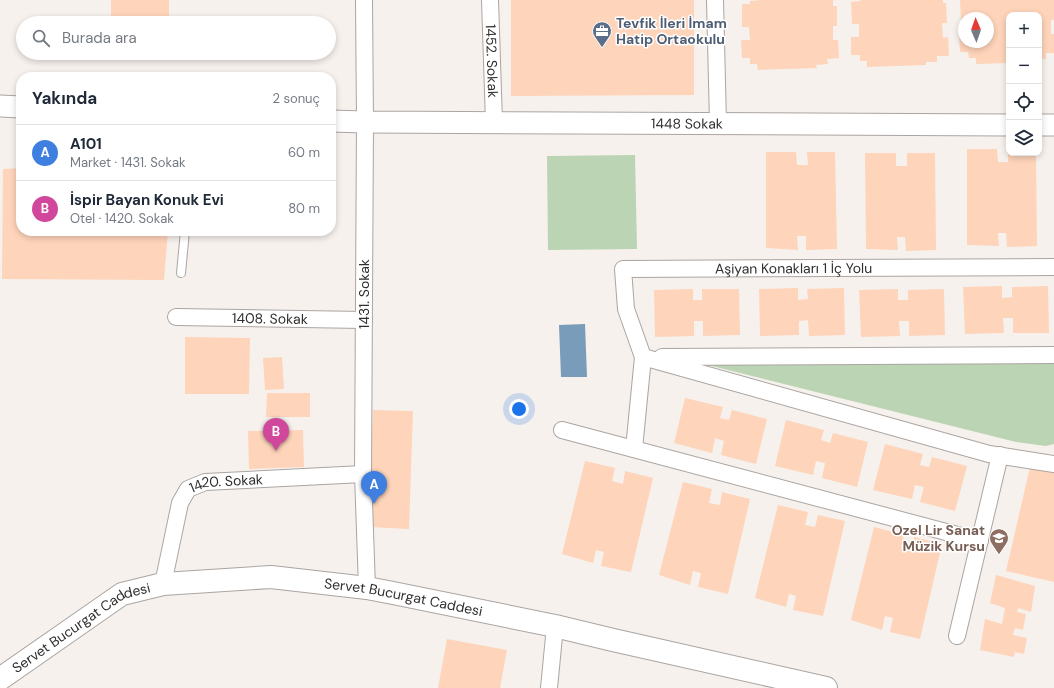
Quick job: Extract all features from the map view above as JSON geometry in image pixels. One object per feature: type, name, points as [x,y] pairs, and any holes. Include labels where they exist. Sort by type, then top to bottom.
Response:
[{"type":"main road","name":"Servet Bucurgat Caddesi","points":[[0,679],[122,594],[162,584],[270,577],[366,588],[555,626],[826,688]]},
{"type":"street","name":"1431. Sokak","points":[[364,0],[365,122],[363,474],[366,588]]},
{"type":"street","name":"1452. Sokak","points":[[490,0],[494,123]]},
{"type":"street","points":[[715,0],[718,124]]},
{"type":"street","points":[[0,106],[16,107]]},
{"type":"street","name":"1448 Sokak","points":[[336,121],[1006,125]]},
{"type":"street","points":[[1042,125],[1054,125]]},
{"type":"street","name":"Aşiyan Konakları 1 İç Yolu","points":[[634,449],[643,357],[626,309],[623,269],[1054,267]]},
{"type":"street","name":"1408. Sokak","points":[[176,317],[364,320]]},
{"type":"street","points":[[643,357],[1054,355]]},
{"type":"street","points":[[643,357],[989,454],[1054,464]]},
{"type":"street","points":[[562,430],[980,541]]},
{"type":"street","points":[[957,636],[1000,455]]},
{"type":"street","name":"1420. Sokak","points":[[162,584],[180,503],[188,489],[205,482],[363,474]]},
{"type":"street","points":[[549,688],[555,626]]},
{"type":"lane","points":[[181,273],[185,236]]},
{"type":"green space","points":[[635,155],[637,249],[548,250],[547,156]]},
{"type":"green space","points":[[696,362],[1054,364],[1054,444],[1046,446],[1016,442]]},
{"type":"water","points":[[585,324],[587,377],[561,377],[559,325]]},
{"type":"building","points":[[111,0],[169,0],[169,16],[111,16]]},
{"type":"building","name":"Tevfik İleri İmam Hatip Ortaokulu","points":[[511,0],[694,0],[694,95],[511,96]]},
{"type":"building","points":[[833,0],[833,6],[837,6],[837,26],[833,26],[833,40],[838,40],[839,58],[827,59],[828,64],[816,65],[817,68],[758,70],[757,64],[750,64],[750,58],[742,58],[741,40],[750,40],[749,27],[742,27],[742,4],[750,4],[750,1]]},
{"type":"building","points":[[860,0],[943,0],[943,3],[946,3],[947,23],[942,23],[943,38],[948,37],[949,56],[937,56],[937,62],[926,62],[926,65],[867,67],[867,61],[860,61],[860,55],[851,55],[851,37],[859,37],[859,24],[852,24],[851,2]]},
{"type":"building","points":[[960,0],[1054,0],[1054,20],[1051,20],[1051,34],[1054,34],[1054,53],[1046,53],[1046,59],[1042,59],[1042,12],[1006,12],[1006,63],[976,64],[976,58],[969,58],[968,52],[960,52],[960,48],[994,48],[994,12],[961,12]]},
{"type":"building","points":[[967,149],[997,149],[998,162],[1008,162],[1008,156],[1036,156],[1037,246],[1007,247],[1006,233],[998,233],[999,246],[967,245]]},
{"type":"building","points":[[766,152],[796,152],[797,165],[808,165],[807,152],[835,152],[837,249],[806,250],[806,236],[797,236],[798,250],[766,248]]},
{"type":"building","points":[[865,153],[896,153],[896,166],[907,166],[907,153],[935,153],[936,250],[906,251],[905,237],[897,237],[898,250],[866,249]]},
{"type":"building","points":[[16,168],[16,236],[168,236],[164,280],[2,279],[3,169]]},
{"type":"building","points":[[1002,286],[1002,298],[1012,297],[1012,287],[1048,286],[1049,333],[1013,333],[1013,318],[1003,318],[1004,333],[965,334],[963,287]]},
{"type":"building","points":[[798,288],[798,300],[808,299],[807,289],[844,288],[845,335],[809,336],[808,320],[799,321],[799,335],[760,336],[759,289]]},
{"type":"building","points":[[693,289],[693,300],[702,300],[702,289],[739,289],[740,335],[703,336],[703,321],[694,321],[694,336],[655,337],[654,290]]},
{"type":"building","points":[[898,289],[898,300],[908,300],[908,290],[944,289],[945,335],[909,336],[909,321],[899,321],[900,336],[861,337],[859,290]]},
{"type":"building","points":[[185,337],[250,338],[249,394],[185,394]]},
{"type":"building","points":[[282,357],[284,389],[265,390],[263,358]]},
{"type":"building","points":[[267,393],[310,393],[310,417],[266,417]]},
{"type":"building","points":[[685,398],[723,407],[720,418],[729,420],[732,410],[767,419],[756,464],[721,455],[724,441],[715,438],[712,453],[674,443]]},
{"type":"building","points":[[373,410],[413,411],[409,529],[369,527]]},
{"type":"building","points":[[786,420],[824,430],[821,440],[830,443],[833,433],[868,442],[857,487],[822,478],[825,463],[816,461],[813,475],[775,466]]},
{"type":"building","points":[[303,430],[304,467],[249,469],[248,431]]},
{"type":"building","points":[[885,444],[923,454],[920,465],[929,467],[932,457],[967,466],[955,511],[920,502],[924,487],[915,485],[912,499],[873,490]]},
{"type":"building","points":[[585,461],[615,468],[612,481],[623,484],[625,471],[653,478],[631,572],[601,566],[604,552],[596,550],[593,563],[562,554]]},
{"type":"building","points":[[1030,467],[1054,472],[1054,582],[1006,571]]},
{"type":"building","points":[[683,482],[712,489],[709,503],[720,505],[722,492],[750,499],[728,594],[698,587],[701,573],[693,571],[690,585],[659,575]]},
{"type":"building","points":[[778,505],[808,512],[805,525],[815,527],[818,515],[845,521],[823,616],[793,610],[796,596],[789,594],[786,607],[755,598]]},
{"type":"building","points":[[874,527],[904,535],[901,548],[912,550],[914,537],[942,544],[920,639],[890,632],[893,618],[885,616],[882,630],[851,620]]},
{"type":"building","points":[[996,575],[1035,586],[1031,612],[1018,608],[1017,612],[1026,614],[1023,630],[1015,628],[1013,635],[1027,638],[1024,654],[1015,652],[1014,657],[980,650],[985,619],[1002,624],[1005,608],[990,603]]},
{"type":"building","points":[[447,639],[507,650],[500,688],[438,688]]},
{"type":"place","name":"Tevfik İleri İmam Hatip Ortaokulu","points":[[602,48]]},
{"type":"place","name":"İspir Bayan Konuk Evi","points":[[276,451]]},
{"type":"place","name":"A101","points":[[374,504]]},
{"type":"place","name":"Ozel Lir Sanat Müzik Kursu","points":[[999,555]]}]
